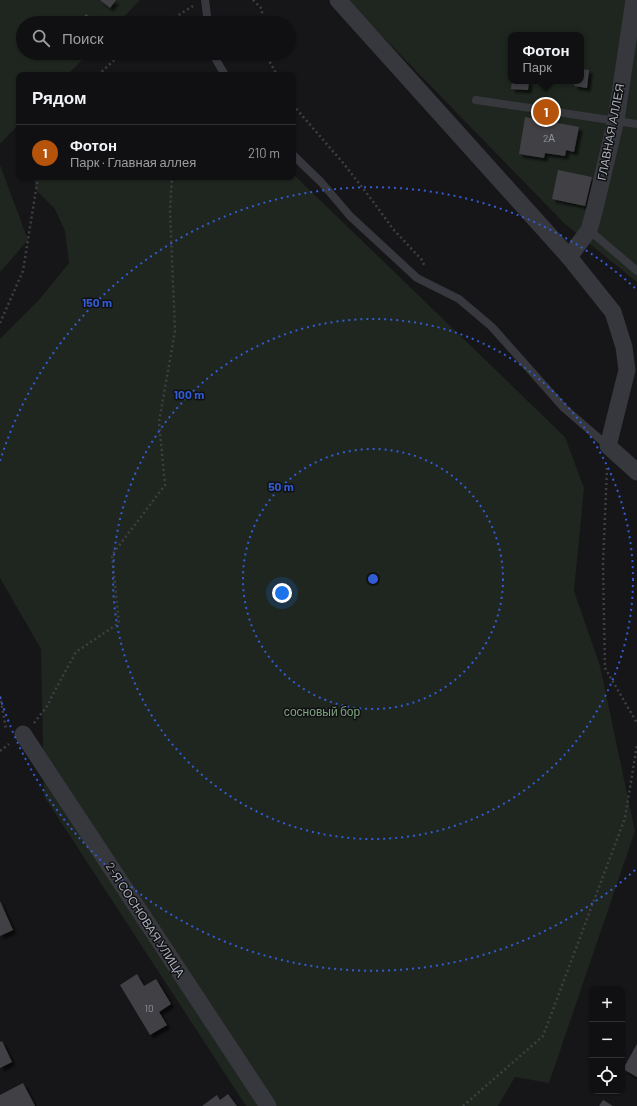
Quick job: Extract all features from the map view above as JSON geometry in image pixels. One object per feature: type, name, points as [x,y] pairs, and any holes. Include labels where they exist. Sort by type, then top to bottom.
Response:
[{"type":"street","points":[[338,0],[568,257],[613,312],[624,347],[627,370],[608,446],[637,472]]},
{"type":"street","name":"ГЛАВНАЯ АЛЛЕЯ","points":[[568,257],[589,230],[594,212],[616,120],[634,0]]},
{"type":"street","name":"2-Я СОСНОВАЯ УЛИЦА","points":[[15,736],[268,1106]]},
{"type":"lane","points":[[201,2],[206,16]]},
{"type":"lane","points":[[216,60],[223,72]]},
{"type":"lane","points":[[476,100],[637,124]]},
{"type":"lane","points":[[296,158],[320,182],[350,216],[417,278],[459,299],[492,327],[564,408],[608,446]]},
{"type":"lane","points":[[589,230],[637,271]]},
{"type":"path","points":[[253,0],[262,9],[262,16]]},
{"type":"path","points":[[178,16],[201,2]]},
{"type":"path","points":[[101,72],[114,60]]},
{"type":"path","points":[[269,60],[275,72]]},
{"type":"path","points":[[296,109],[348,170],[393,229],[422,260],[433,286]]},
{"type":"path","points":[[0,323],[23,271],[38,180]]},
{"type":"path","points":[[52,694],[76,652],[119,623],[112,555],[165,485],[159,422],[175,331],[170,211],[172,180]]},
{"type":"path","points":[[608,446],[603,564],[605,668],[637,723]]},
{"type":"path","points":[[0,696],[6,731]]},
{"type":"path","points":[[9,744],[15,736]]},
{"type":"path","points":[[463,1106],[543,1036],[625,818],[637,745]]},
{"type":"green space","points":[[0,0],[140,0],[125,16],[16,16],[16,60],[82,60],[70,72],[16,72],[16,127],[0,144]]},
{"type":"green space","points":[[347,0],[637,0],[637,282],[565,224]]},
{"type":"green space","points":[[0,165],[28,240],[0,272]]},
{"type":"green space","name":"сосновый бор","points":[[296,177],[565,437],[584,488],[574,591],[600,666],[635,831],[549,1083],[515,1077],[498,1106],[246,1106],[44,796],[41,649],[0,578],[0,339],[39,300],[69,263],[65,231],[55,209],[36,190],[34,180],[296,180]]},
{"type":"building","points":[[100,0],[116,0],[110,8]]},
{"type":"building","points":[[584,69],[589,70],[587,88],[574,86],[574,84],[584,84]]},
{"type":"building","points":[[512,84],[529,84],[528,90],[511,89]]},
{"type":"building","points":[[525,117],[579,127],[574,152],[566,150],[565,156],[545,153],[544,158],[519,154]]},
{"type":"building","points":[[558,170],[592,177],[585,206],[552,199]]},
{"type":"building","points":[[0,901],[13,930],[0,936]]},
{"type":"building","points":[[137,974],[144,986],[156,979],[171,1004],[159,1012],[167,1025],[150,1035],[120,985]]},
{"type":"building","points":[[2,1041],[12,1062],[0,1068],[0,1042]]},
{"type":"building","points":[[637,1044],[637,1077],[625,1070],[625,1065]]},
{"type":"building","points":[[23,1083],[35,1106],[0,1106],[0,1095]]},
{"type":"building","points":[[228,1094],[237,1106],[202,1106],[217,1095],[220,1100]]},
{"type":"building","points":[[603,1100],[613,1106],[599,1106]]},
{"type":"place","name":"Фотон","points":[[546,112]]}]
